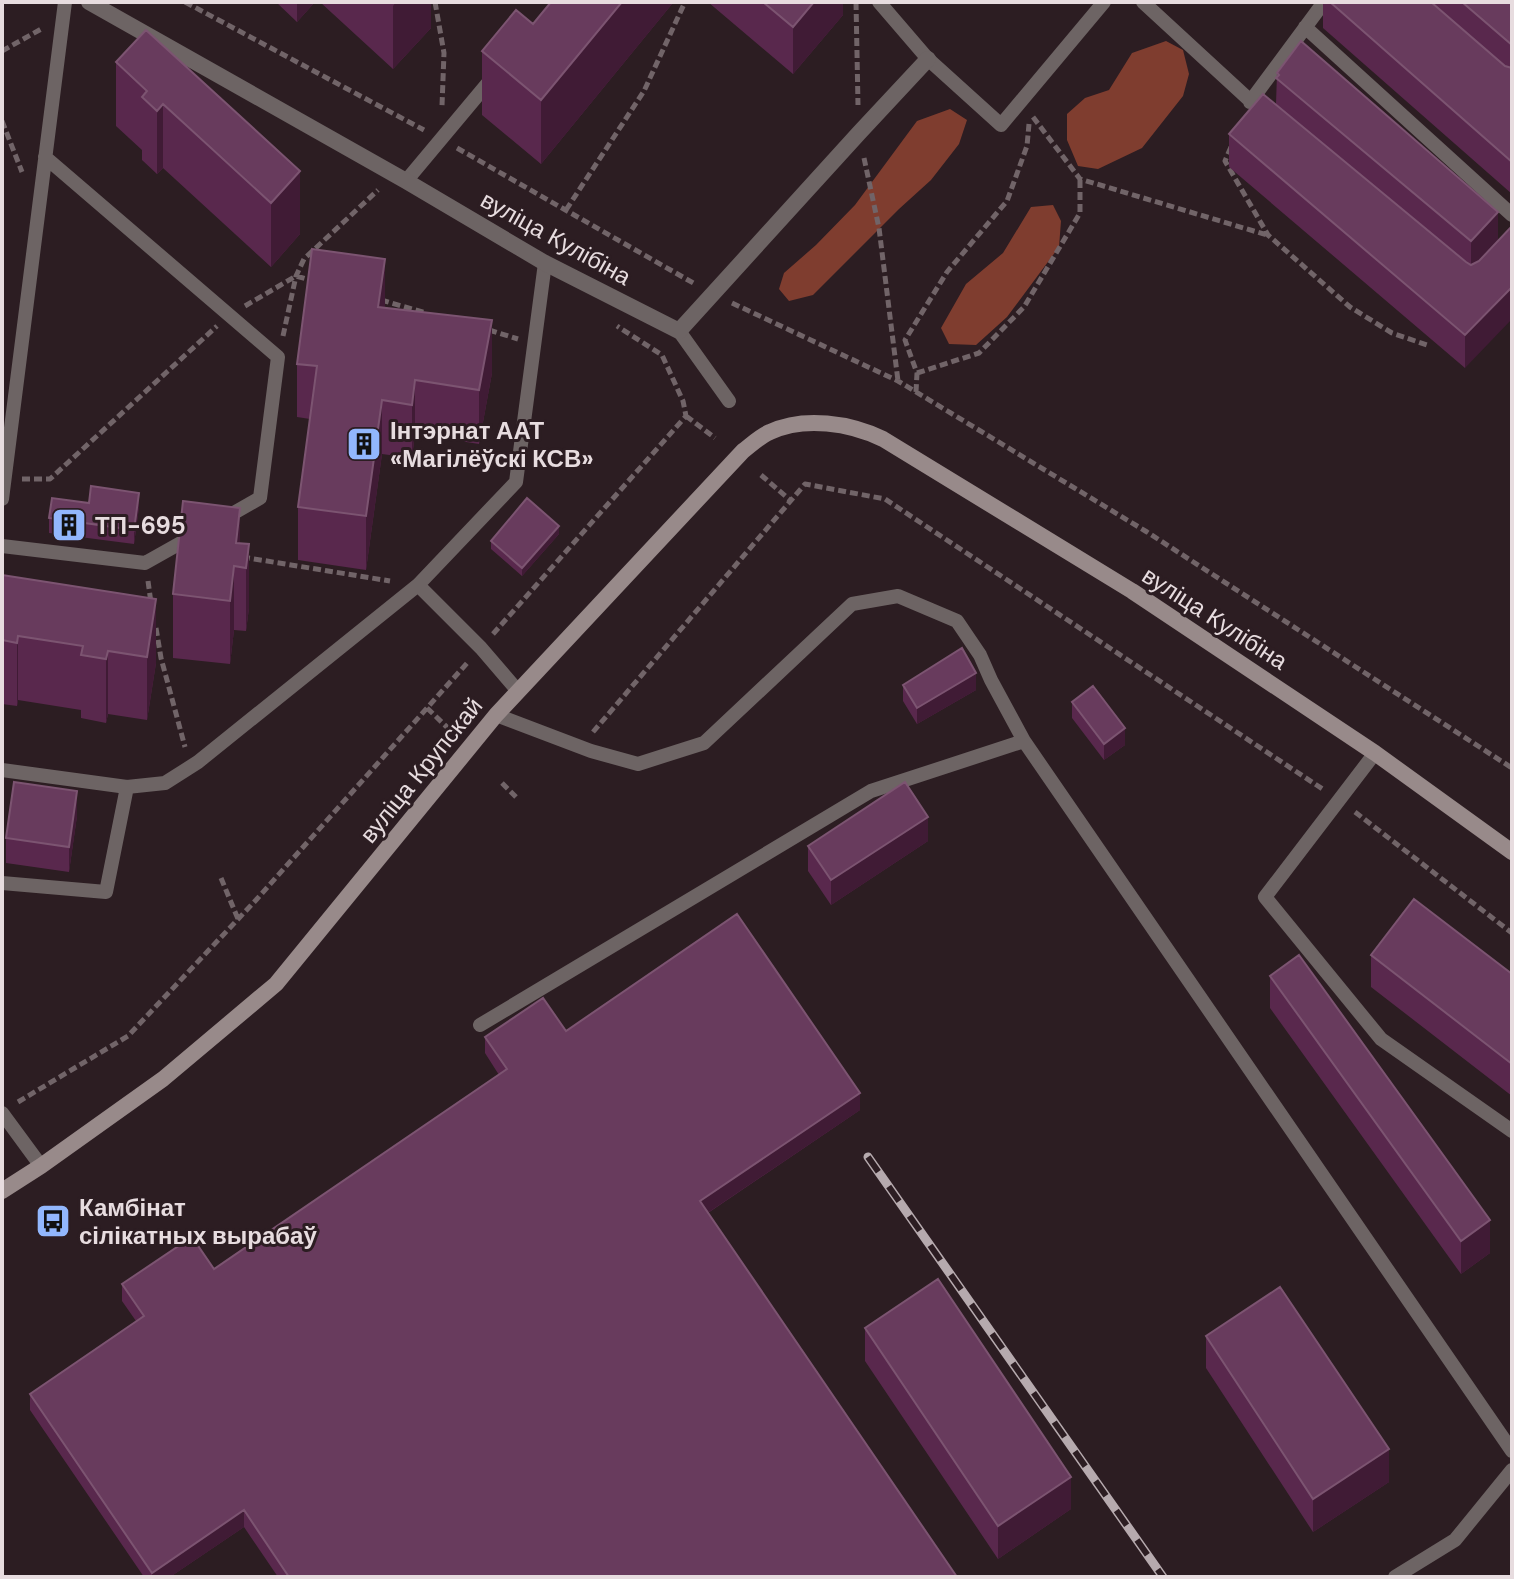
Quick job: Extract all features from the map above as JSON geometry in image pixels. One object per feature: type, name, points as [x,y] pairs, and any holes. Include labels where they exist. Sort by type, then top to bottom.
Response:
[{"type":"main road","name":"вуліца Крупскай","points":[[2,1191],[163,1079],[276,984],[496,715],[743,451],[770,432],[810,421],[866,430],[883,439]]},
{"type":"main road","name":"вуліца Кулібіна","points":[[883,439],[1132,591],[1375,753],[1512,852]]},
{"type":"street","name":"вуліца Кулібіна","points":[[89,2],[545,263],[679,331]]},
{"type":"street","points":[[679,331],[928,59]]},
{"type":"lane","points":[[879,2],[928,59],[1001,125],[1104,2]]},
{"type":"lane","points":[[1143,2],[1285,131]]},
{"type":"lane","points":[[1250,102],[1324,2]]},
{"type":"lane","points":[[2,499],[64,9]]},
{"type":"lane","points":[[1305,27],[1512,215]]},
{"type":"lane","points":[[400,178],[441,139],[498,70]]},
{"type":"lane","points":[[2,546],[145,563],[260,498],[278,357],[45,157]]},
{"type":"lane","points":[[2,770],[127,787],[165,783],[190,767],[418,585],[516,482],[545,263]]},
{"type":"lane","points":[[679,331],[729,401]]},
{"type":"lane","points":[[418,585],[481,648],[518,691]]},
{"type":"lane","points":[[496,715],[581,747],[638,764],[704,743],[852,604],[898,596],[957,621],[980,655],[1024,741],[1512,1451]]},
{"type":"lane","points":[[480,1025],[871,791],[1024,741]]},
{"type":"lane","points":[[1375,753],[1265,897],[1381,1039],[1512,1131]]},
{"type":"lane","points":[[2,883],[106,892],[127,787]]},
{"type":"lane","points":[[2,1113],[41,1166]]},
{"type":"lane","points":[[1395,1577],[1455,1540],[1512,1470]]},
{"type":"path","points":[[185,2],[441,139],[713,294],[898,381],[1147,532],[1512,768]]},
{"type":"path","points":[[435,2],[444,53],[441,139]]},
{"type":"path","points":[[566,210],[644,91],[685,2]]},
{"type":"path","points":[[856,2],[859,133],[879,228],[898,381]]},
{"type":"path","points":[[2,51],[64,9]]},
{"type":"path","points":[[916,392],[917,373],[905,340],[947,272],[1007,201],[1027,146],[1030,113],[1080,179],[1268,235]]},
{"type":"path","points":[[2,121],[23,173]]},
{"type":"path","points":[[1235,138],[1225,161],[1268,235],[1350,307],[1392,333],[1427,345]]},
{"type":"path","points":[[278,357],[296,276],[304,259],[400,178]]},
{"type":"path","points":[[917,373],[979,353],[1024,307],[1080,213],[1080,179]]},
{"type":"path","points":[[609,320],[662,355],[683,401],[686,416],[715,438]]},
{"type":"path","points":[[15,1104],[128,1036],[238,919],[686,416]]},
{"type":"path","points":[[761,475],[790,500]]},
{"type":"path","points":[[581,747],[805,484],[885,499],[1338,799],[1512,933]]},
{"type":"path","points":[[235,556],[418,585]]},
{"type":"path","points":[[145,563],[153,611]]},
{"type":"path","points":[[156,626],[161,658],[190,767]]},
{"type":"path","points":[[426,707],[452,732]]},
{"type":"path","points":[[502,783],[516,797]]},
{"type":"path","points":[[221,878],[238,919]]},
{"type":"shaded area","points":[[1166,41],[1183,50],[1189,74],[1183,96],[1142,148],[1098,169],[1078,166],[1067,140],[1067,114],[1085,98],[1109,90],[1132,53]]},
{"type":"shaded area","points":[[950,109],[967,120],[959,144],[931,180],[813,295],[789,301],[779,289],[784,273],[855,205],[917,121]]},
{"type":"shaded area","points":[[1053,205],[1061,221],[1059,247],[1007,317],[976,345],[949,344],[941,328],[966,284],[1003,253],[1031,207]]},
{"type":"building","points":[[551,2],[622,2],[541,100],[482,51],[516,10],[533,24]]},
{"type":"building","points":[[763,2],[814,2],[793,27]]},
{"type":"building","points":[[1330,2],[1431,2],[1505,66],[1512,68],[1512,162]]},
{"type":"building","points":[[1462,2],[1512,2],[1512,45]]},
{"type":"building","points":[[146,30],[300,171],[271,203],[163,104],[157,111],[142,97],[147,91],[116,62]]},
{"type":"building","points":[[1301,41],[1498,212],[1471,241],[1276,78]]},
{"type":"building","points":[[1263,94],[1471,265],[1479,261],[1512,226],[1512,287],[1465,335],[1229,134]]},
{"type":"building","points":[[312,249],[385,259],[378,307],[492,320],[479,390],[415,380],[412,405],[382,400],[366,516],[298,507],[317,366],[297,364]]},
{"type":"building","points":[[91,486],[139,493],[134,530],[49,518],[52,498],[89,503]]},
{"type":"building","points":[[527,498],[559,526],[522,568],[491,541]]},
{"type":"building","points":[[183,501],[240,508],[236,543],[249,544],[246,568],[234,566],[230,601],[173,594]]},
{"type":"building","points":[[2,575],[156,599],[147,657],[108,651],[106,659],[81,655],[83,646],[18,636],[17,643],[2,640]]},
{"type":"building","points":[[962,648],[976,673],[917,708],[903,685]]},
{"type":"building","points":[[1093,686],[1125,728],[1104,744],[1072,702]]},
{"type":"building","points":[[14,782],[77,791],[69,847],[6,838]]},
{"type":"building","points":[[905,782],[928,817],[831,880],[808,846]]},
{"type":"building","points":[[1414,899],[1512,974],[1512,1064],[1371,955]]},
{"type":"building","points":[[737,914],[860,1093],[700,1201],[957,1577],[289,1577],[244,1510],[152,1573],[30,1394],[144,1316],[122,1284],[192,1237],[214,1269],[507,1069],[485,1037],[543,998],[566,1031]]},
{"type":"building","points":[[1299,955],[1490,1220],[1461,1241],[1270,976]]},
{"type":"building","points":[[938,1279],[1071,1477],[998,1526],[865,1328]]},
{"type":"building","points":[[1280,1287],[1389,1449],[1313,1499],[1206,1336]]},
{"type":"railway","points":[[868,1157],[1163,1577]]},
{"type":"place","name":"Інтэрнат ААТ «Магілёўскі КСВ»","points":[[364,444]]},
{"type":"place","name":"ТП-695","points":[[69,525]]},
{"type":"place","name":"Камбінат сілікатных вырабаў","points":[[53,1221]]}]
